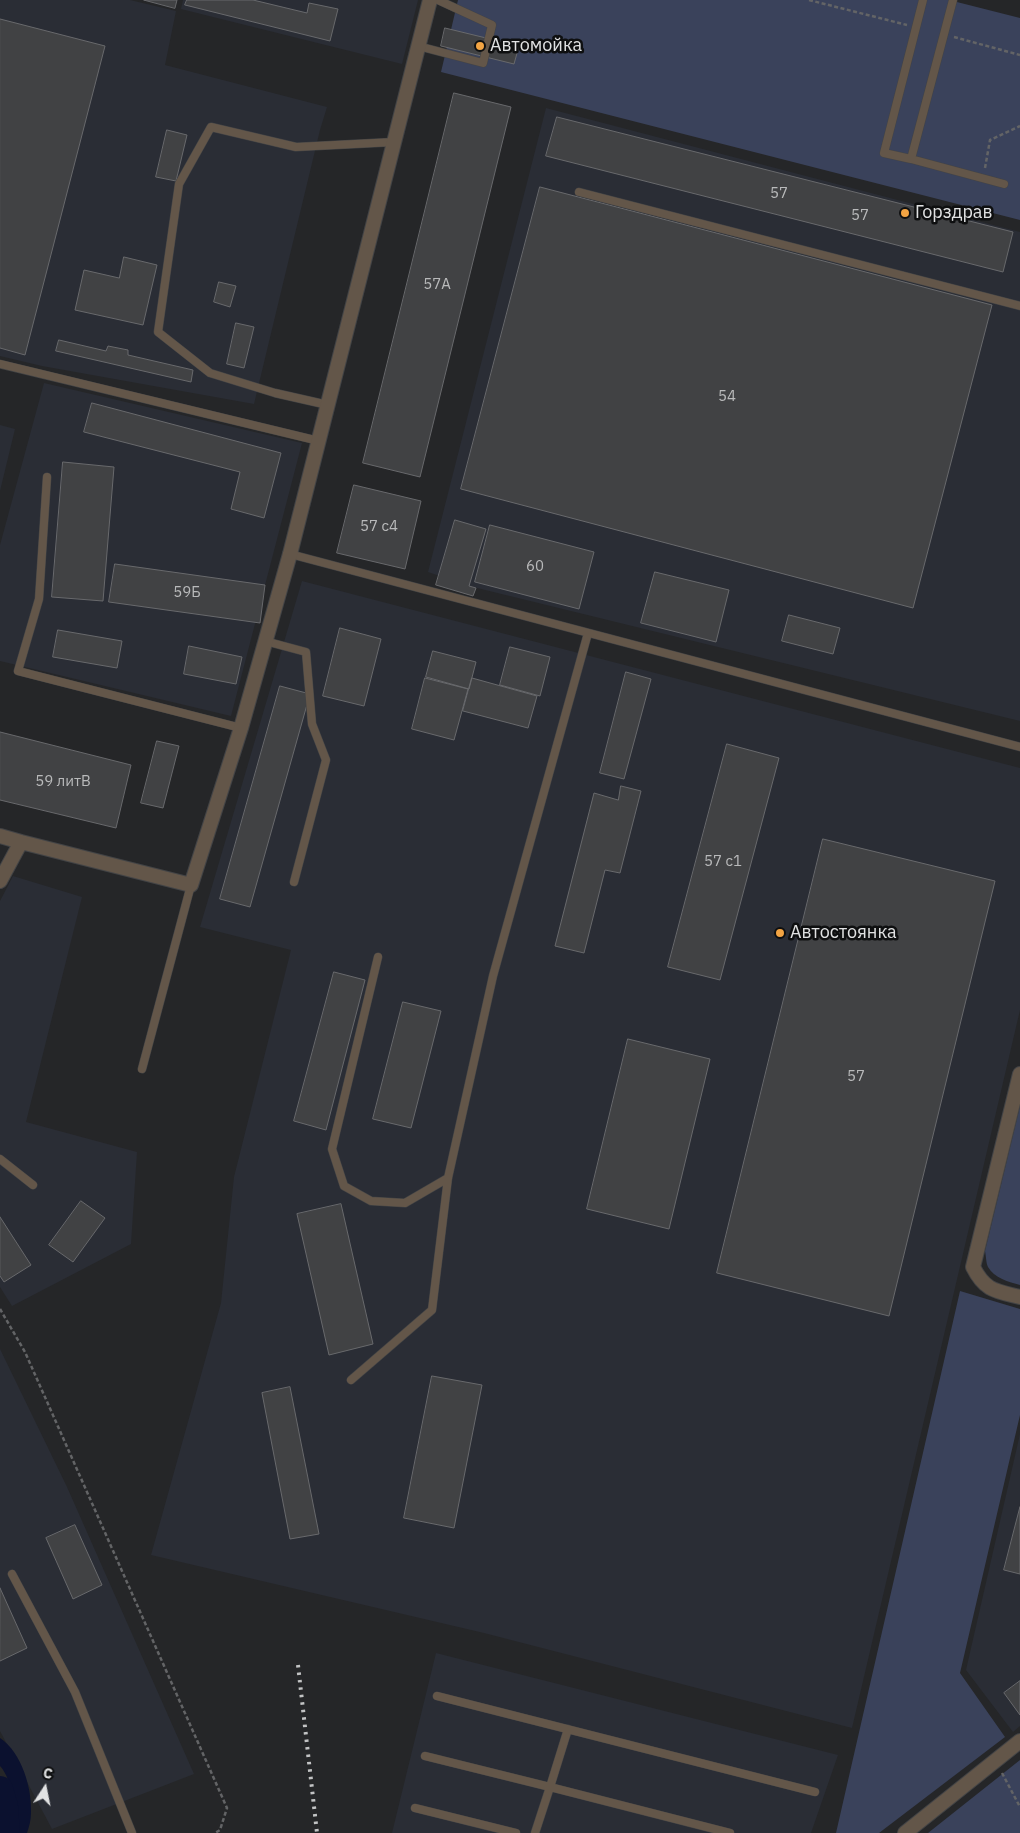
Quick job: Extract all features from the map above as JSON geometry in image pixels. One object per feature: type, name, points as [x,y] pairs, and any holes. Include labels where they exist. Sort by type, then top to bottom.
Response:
[{"type":"street","points":[[0,836],[191,885],[240,728],[290,554],[430,0]]},
{"type":"street","points":[[0,881],[21,842]]},
{"type":"street","points":[[1019,1082],[973,1267],[980,1280],[993,1290],[1020,1298]]},
{"type":"street","points":[[904,1833],[1020,1741]]},
{"type":"lane","points":[[418,46],[483,63],[492,25],[438,0]]},
{"type":"lane","points":[[923,0],[884,153],[1004,184]]},
{"type":"lane","points":[[911,160],[953,0]]},
{"type":"lane","points":[[328,405],[275,393],[210,373],[158,332],[179,184],[211,127],[296,147],[394,142]]},
{"type":"lane","points":[[579,192],[1020,306]]},
{"type":"lane","points":[[0,364],[319,441]]},
{"type":"lane","points":[[47,477],[38,599],[18,671],[240,728]]},
{"type":"lane","points":[[290,554],[1020,747]]},
{"type":"lane","points":[[351,1380],[432,1310],[448,1178],[493,976],[588,634]]},
{"type":"lane","points":[[266,641],[306,652],[312,724],[326,760],[294,882]]},
{"type":"lane","points":[[142,1069],[191,885]]},
{"type":"lane","points":[[378,957],[332,1150],[344,1186],[372,1201],[405,1203],[448,1178]]},
{"type":"lane","points":[[0,1159],[33,1185]]},
{"type":"lane","points":[[12,1574],[75,1692],[132,1833]]},
{"type":"lane","points":[[437,1696],[815,1792]]},
{"type":"lane","points":[[535,1833],[568,1729]]},
{"type":"lane","points":[[425,1756],[730,1833]]},
{"type":"lane","points":[[416,1808],[516,1833]]},
{"type":"path","points":[[982,178],[990,140],[1020,126]]},
{"type":"path","points":[[0,1309],[25,1352],[228,1808],[220,1830],[215,1833]]},
{"type":"path","points":[[995,1760],[1020,1807]]},
{"type":"shaded area","points":[[0,0],[130,0],[176,11],[165,65],[327,107],[254,404],[42,366],[0,356]]},
{"type":"shaded area","points":[[183,0],[418,0],[402,64],[181,9]]},
{"type":"shaded area","points":[[458,0],[949,0],[1020,18],[1020,220],[441,72]]},
{"type":"shaded area","points":[[546,108],[1020,232],[1020,721],[469,586],[428,572]]},
{"type":"shaded area","points":[[44,383],[302,443],[231,716],[0,661],[0,545]]},
{"type":"shaded area","points":[[0,425],[15,429],[0,491]]},
{"type":"shaded area","points":[[302,581],[1020,768],[1020,1010],[852,1728],[484,1633],[151,1555],[221,1303],[234,1177],[291,950],[200,927]]},
{"type":"shaded area","points":[[13,876],[82,897],[26,1122],[137,1152],[131,1244],[12,1306],[0,1287],[0,901]]},
{"type":"shaded area","points":[[1020,1106],[1020,1285],[994,1274],[987,1265],[985,1251]]},
{"type":"shaded area","points":[[960,1291],[1020,1309],[1020,1415],[960,1673],[1005,1737],[879,1833],[836,1833]]},
{"type":"shaded area","points":[[0,1349],[67,1487],[194,1774],[52,1829],[0,1731]]},
{"type":"shaded area","points":[[1020,1434],[1020,1726],[1013,1732],[966,1670]]},
{"type":"shaded area","points":[[436,1653],[838,1755],[811,1833],[392,1833]]},
{"type":"shaded area","points":[[0,1738],[8,1745],[20,1762],[27,1782],[30,1793],[31,1813],[27,1833],[12,1833],[14,1817],[13,1798],[8,1780],[0,1766]]},
{"type":"shaded area","points":[[1020,1760],[1020,1833],[928,1833]]},
{"type":"building","points":[[144,0],[177,0],[175,8]]},
{"type":"building","points":[[187,0],[253,0],[307,13],[309,3],[338,9],[330,41],[185,5]]},
{"type":"building","points":[[0,19],[105,46],[25,355],[0,348]]},
{"type":"building","name":"Автомойка","points":[[445,28],[519,46],[514,64],[441,46]]},
{"type":"building","points":[[454,93],[511,107],[420,477],[363,463]]},
{"type":"building","points":[[557,117],[1013,232],[1003,272],[546,156]]},
{"type":"building","points":[[167,130],[187,135],[176,181],[156,177]]},
{"type":"building","points":[[540,187],[992,305],[913,608],[461,489]]},
{"type":"building","points":[[124,257],[157,265],[143,325],[75,310],[84,270],[119,278]]},
{"type":"building","points":[[219,282],[236,286],[230,307],[214,302]]},
{"type":"building","points":[[236,323],[254,327],[244,368],[227,364]]},
{"type":"building","points":[[59,340],[106,351],[108,346],[128,350],[128,355],[193,370],[191,382],[56,351]]},
{"type":"building","points":[[92,403],[281,453],[264,518],[231,509],[240,472],[84,432]]},
{"type":"building","points":[[63,462],[114,467],[103,601],[52,597]]},
{"type":"building","points":[[354,485],[421,501],[405,569],[337,553]]},
{"type":"building","points":[[455,520],[486,529],[469,586],[476,588],[473,596],[436,585]]},
{"type":"building","points":[[490,525],[594,552],[579,609],[475,582]]},
{"type":"building","points":[[115,564],[265,585],[260,623],[109,602]]},
{"type":"building","points":[[655,572],[729,590],[716,642],[641,623]]},
{"type":"building","points":[[789,615],[840,628],[833,654],[782,641]]},
{"type":"building","points":[[340,628],[381,639],[364,706],[323,696]]},
{"type":"building","points":[[58,630],[122,641],[117,668],[53,657]]},
{"type":"building","points":[[189,646],[242,657],[236,684],[184,674]]},
{"type":"building","points":[[510,647],[550,657],[540,696],[500,685]]},
{"type":"building","points":[[433,651],[476,662],[469,689],[426,677]]},
{"type":"building","points":[[626,672],[651,679],[624,779],[600,773]]},
{"type":"building","points":[[425,678],[468,689],[454,740],[412,729]]},
{"type":"building","points":[[472,678],[537,696],[528,728],[463,711]]},
{"type":"building","points":[[280,686],[310,694],[250,907],[220,899]]},
{"type":"building","points":[[0,732],[131,765],[116,828],[0,800]]},
{"type":"building","points":[[157,741],[179,746],[163,808],[141,803]]},
{"type":"building","points":[[727,744],[779,758],[720,980],[668,967]]},
{"type":"building","points":[[621,786],[641,791],[620,873],[605,870],[584,953],[555,946],[594,793],[618,800]]},
{"type":"building","points":[[823,839],[995,881],[889,1316],[717,1273]]},
{"type":"building","points":[[334,972],[365,980],[326,1130],[294,1121]]},
{"type":"building","points":[[403,1002],[441,1011],[411,1128],[373,1119]]},
{"type":"building","points":[[628,1039],[710,1059],[669,1229],[587,1209]]},
{"type":"building","points":[[81,1201],[105,1218],[73,1262],[49,1245]]},
{"type":"building","points":[[341,1204],[373,1344],[329,1355],[297,1214]]},
{"type":"building","points":[[0,1217],[31,1265],[4,1282],[0,1276]]},
{"type":"building","points":[[432,1376],[482,1385],[454,1528],[404,1518]]},
{"type":"building","points":[[290,1387],[319,1534],[290,1539],[262,1393]]},
{"type":"building","points":[[1020,1507],[1020,1574],[1004,1570]]},
{"type":"building","points":[[75,1525],[102,1585],[73,1599],[46,1538]]},
{"type":"building","points":[[0,1588],[27,1648],[0,1661]]},
{"type":"building","points":[[1020,1681],[1020,1715],[1004,1693]]},
{"type":"waterway","points":[[0,1789],[5,1806],[7,1833]]},
{"type":"railway","points":[[298,1665],[317,1833]]},
{"type":"place","name":"Автомойка","points":[[480,46]]},
{"type":"place","name":"Горздрав","points":[[905,213]]},
{"type":"place","name":"Автостоянка","points":[[780,933]]}]
